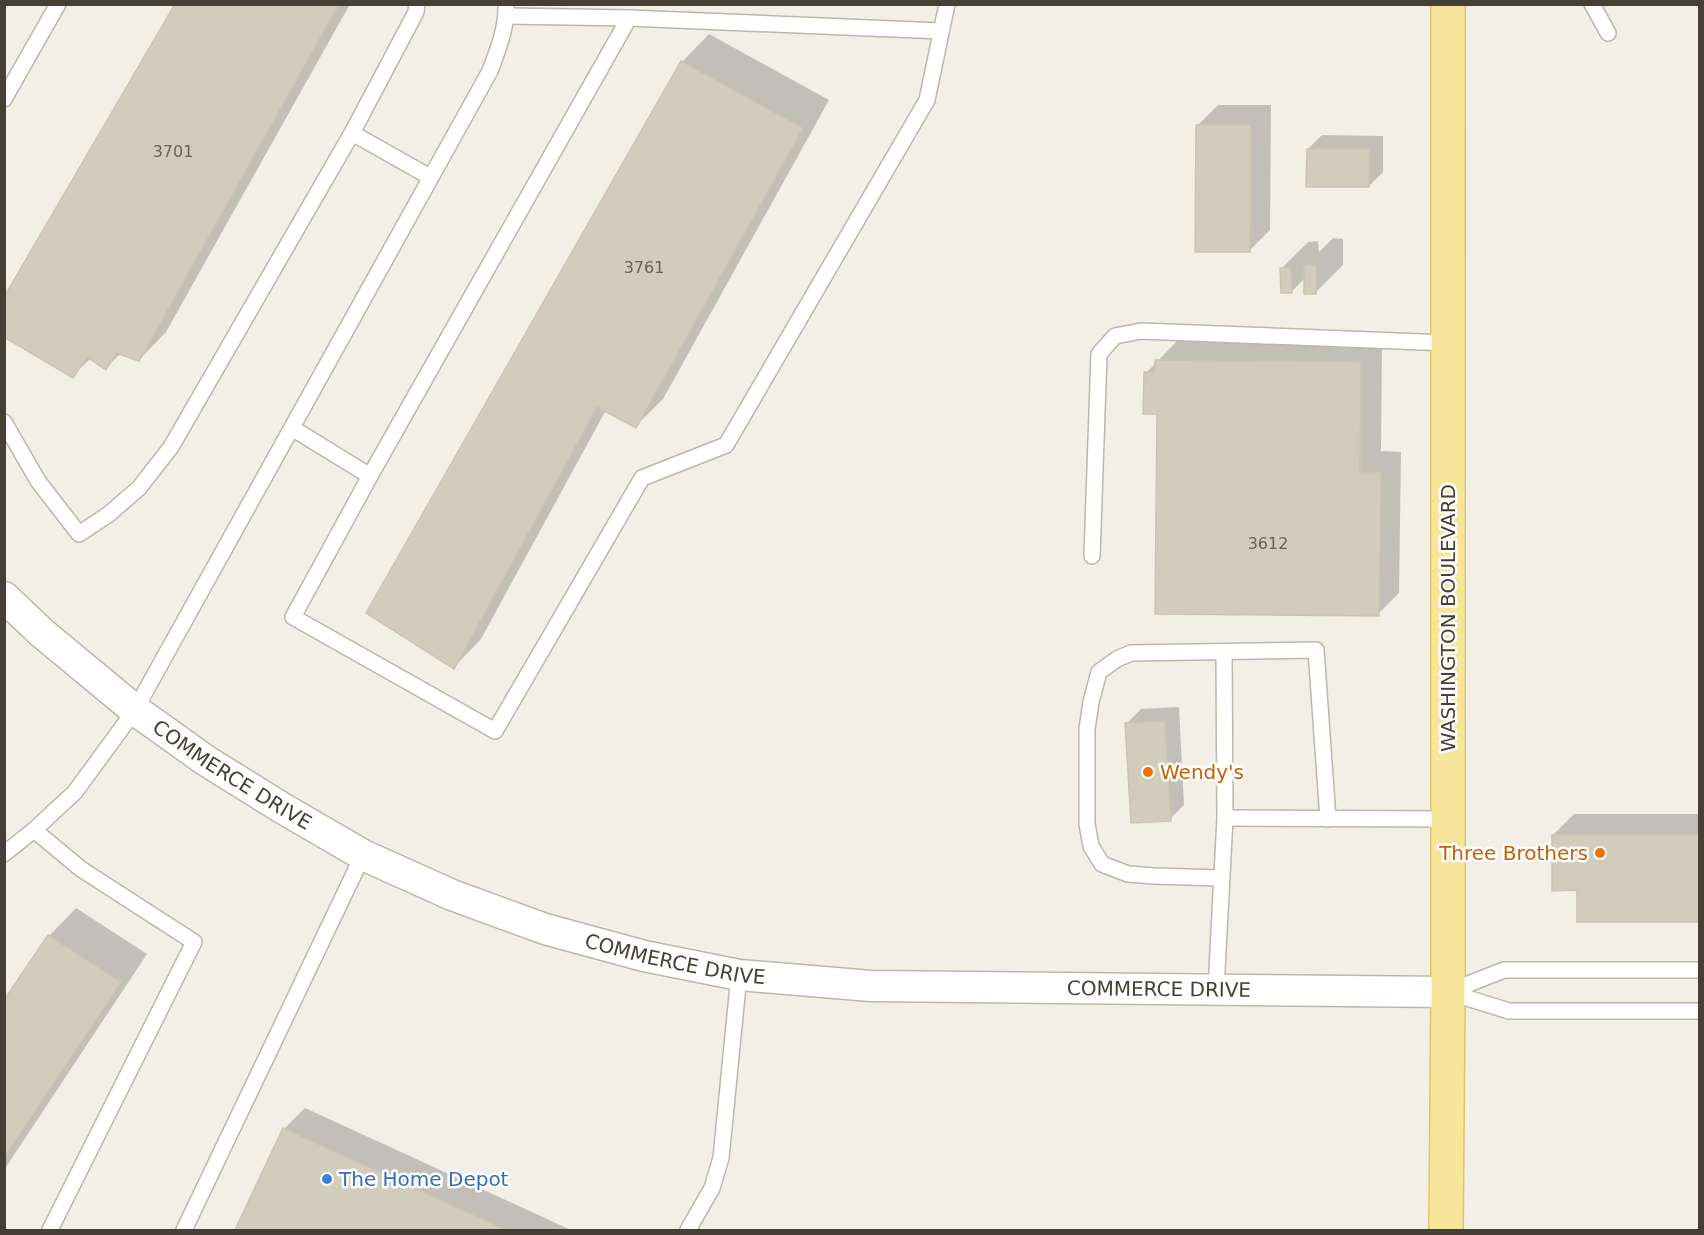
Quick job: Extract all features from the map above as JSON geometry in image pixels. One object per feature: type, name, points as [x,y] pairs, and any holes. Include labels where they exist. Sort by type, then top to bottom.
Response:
[{"type":"main road","name":"WASHINGTON BOULEVARD","points":[[1446,1230],[1448,4]]},
{"type":"street","name":"COMMERCE DRIVE","points":[[4,597],[42,633],[135,710],[205,760],[282,808],[363,855],[452,895],[545,929],[644,956],[739,975],[871,986],[1448,992]]},
{"type":"lane","points":[[4,99],[58,4]]},
{"type":"lane","points":[[4,422],[38,481],[79,534],[109,514],[139,488],[171,447],[352,133],[416,12],[417,4]]},
{"type":"lane","points":[[629,18],[370,476],[293,617],[495,731],[642,478],[726,445],[927,100],[947,4]]},
{"type":"lane","points":[[1592,4],[1608,33]]},
{"type":"lane","points":[[4,854],[75,792],[135,710],[490,71],[501,44],[506,10],[629,18],[941,31]]},
{"type":"lane","points":[[352,133],[430,177]]},
{"type":"lane","points":[[1092,556],[1098,354],[1115,336],[1141,331],[1448,343]]},
{"type":"lane","points":[[292,428],[370,476]]},
{"type":"lane","points":[[1221,878],[1128,874],[1101,864],[1091,846],[1087,824],[1087,739],[1091,702],[1099,672],[1117,659],[1131,653],[1316,650],[1328,819]]},
{"type":"lane","points":[[1216,989],[1225,818],[1224,653]]},
{"type":"lane","points":[[1225,818],[1448,819]]},
{"type":"lane","points":[[34,830],[81,869],[194,942],[50,1230]]},
{"type":"lane","points":[[183,1230],[363,855]]},
{"type":"lane","points":[[1448,992],[1504,970],[1700,970]]},
{"type":"lane","points":[[688,1230],[712,1188],[720,1158],[739,975]]},
{"type":"lane","points":[[1448,992],[1509,1011],[1700,1011]]},
{"type":"building","points":[[175,4],[339,4],[139,361],[116,353],[106,370],[87,357],[73,378],[4,337],[4,297]]},
{"type":"building","points":[[681,61],[803,128],[636,428],[597,407],[454,669],[366,613]]},
{"type":"building","points":[[1196,125],[1251,125],[1250,252],[1195,252]]},
{"type":"building","points":[[1307,149],[1370,149],[1369,187],[1306,187]]},
{"type":"building","points":[[1304,265],[1316,265],[1316,294],[1304,294]]},
{"type":"building","points":[[1280,268],[1291,268],[1292,293],[1281,293]]},
{"type":"building","points":[[1155,360],[1361,362],[1360,472],[1381,472],[1379,616],[1155,614],[1157,414],[1143,414],[1144,372],[1155,372]]},
{"type":"building","name":"Wendy's","points":[[1165,721],[1171,821],[1131,823],[1125,723]]},
{"type":"building","points":[[1700,834],[1700,922],[1577,922],[1577,890],[1552,891],[1552,835]]},
{"type":"building","points":[[48,935],[121,982],[4,1158],[4,1000]]},
{"type":"building","name":"The Home Depot","points":[[283,1128],[506,1230],[235,1230]]},
{"type":"place","name":"Wendy's","points":[[1148,772]]},
{"type":"place","name":"Three Brothers","points":[[1600,853]]},
{"type":"place","name":"The Home Depot","points":[[327,1179]]}]
